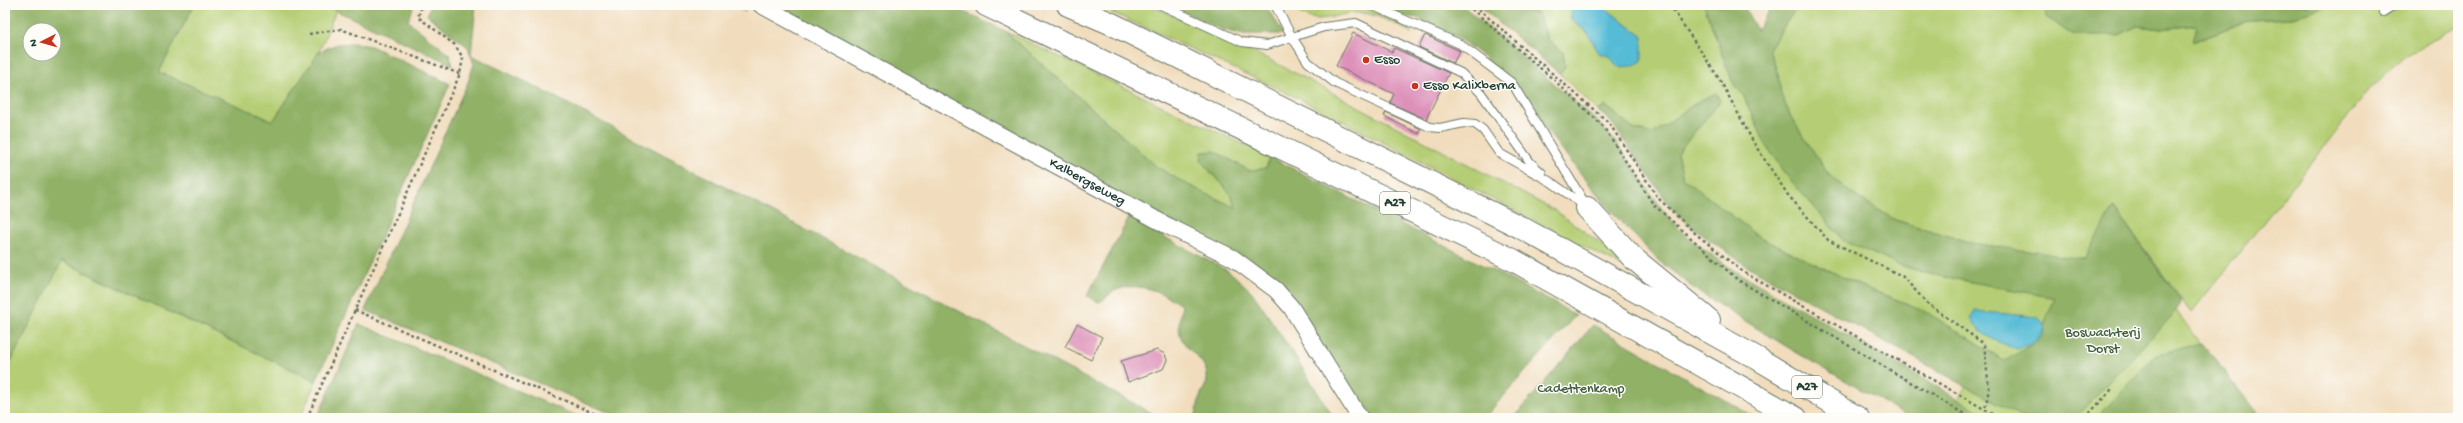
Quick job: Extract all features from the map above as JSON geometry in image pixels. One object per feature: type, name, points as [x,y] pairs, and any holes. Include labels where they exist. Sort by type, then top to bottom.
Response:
[{"type":"highway","name":"A27","points":[[986,5],[1513,260],[1796,418]]},
{"type":"highway","name":"A27","points":[[1068,5],[1112,24],[1520,227],[1755,357],[1858,418]]},
{"type":"highway","name":"A27","points":[[1587,208],[1633,258],[1755,357]]},
{"type":"street","name":"Kalbergseweg","points":[[761,5],[1168,226],[1233,258],[1276,290],[1291,307],[1360,418]]},
{"type":"lane","name":"A27","points":[[1161,5],[1242,42],[1267,45],[1324,27],[1356,23],[1461,73],[1481,93],[1530,162],[1551,182]]},
{"type":"lane","name":"A27","points":[[1275,5],[1292,37],[1308,62],[1335,83],[1430,127],[1440,128],[1464,122],[1475,124],[1483,130],[1499,153],[1551,182],[1587,208]]},
{"type":"lane","name":"A27","points":[[1371,5],[1460,44],[1512,84],[1574,183],[1587,208]]},
{"type":"lane","points":[[2383,12],[2394,5]]},
{"type":"path","points":[[307,418],[460,74],[463,58],[455,45],[418,17],[422,5]]},
{"type":"path","points":[[1466,5],[1554,80],[1603,126],[1653,204],[1738,280],[1971,418]]},
{"type":"path","points":[[1474,5],[1609,123],[1658,198],[1696,234],[1743,272],[2000,418]]},
{"type":"path","points":[[1670,5],[1720,80],[1755,145],[1788,195],[1828,240],[1902,276],[1928,304],[1984,344],[1989,389],[1985,409]]},
{"type":"path","points":[[309,34],[341,29],[460,74]]},
{"type":"path","points":[[355,310],[605,418]]},
{"type":"path","points":[[2085,418],[2112,389]]},
{"type":"green space","points":[[5,5],[194,5],[159,72],[273,121],[319,52],[337,44],[353,43],[371,46],[450,84],[316,381],[62,261],[5,373]]},
{"type":"green space","points":[[194,5],[324,5],[336,10],[319,52],[273,121],[159,72]]},
{"type":"green space","points":[[324,5],[414,5],[408,21],[449,54],[453,65]]},
{"type":"green space","points":[[431,5],[476,5],[471,55],[538,88],[1161,418],[622,418],[365,310],[468,82],[474,64],[468,47],[427,15]]},
{"type":"green space","points":[[773,5],[949,5],[1005,31],[1157,167],[1186,184],[1236,208],[1226,188],[1201,161],[1202,152],[1214,151],[1250,171],[1266,168],[1270,157],[1494,271],[1576,315],[1484,418],[1368,418],[1273,279]]},
{"type":"green space","points":[[1096,5],[1150,5],[1272,61],[1556,211],[1656,284],[1300,99]]},
{"type":"green space","points":[[1169,5],[1265,5],[1284,34],[1239,34],[1221,29]]},
{"type":"green space","points":[[1290,5],[1358,5],[1400,23],[1413,33],[1388,21],[1368,14],[1351,13],[1317,19],[1300,13]]},
{"type":"green space","points":[[1381,5],[1462,5],[1597,121],[1617,144],[1667,216],[1687,237],[1732,269],[1991,418],[1911,418],[1797,353],[1700,293],[1658,260],[1610,210],[1505,79],[1483,56],[1455,36],[1418,18],[1402,16]]},
{"type":"green space","points":[[1478,5],[1512,5],[1517,9],[1538,13],[1548,40],[1563,52],[1565,66],[1560,74]]},
{"type":"green space","name":"Boswachterij Dorst","points":[[1512,5],[1572,5],[1571,19],[1588,33],[1599,53],[1609,56],[1642,36],[1601,5],[1704,5],[1732,81],[1743,95],[1766,145],[1788,177],[1843,240],[1896,264],[1930,274],[2043,295],[1972,243],[1895,220],[1851,193],[1829,175],[1792,119],[1781,95],[1778,74],[1769,49],[1798,5],[2043,5],[2047,17],[2129,30],[2137,26],[2161,29],[2197,25],[2194,41],[2250,20],[2290,18],[2329,5],[2458,5],[2458,26],[2404,56],[2374,84],[2191,313],[2114,207],[2107,219],[2257,418],[1941,418],[1994,354],[1923,310],[1864,287],[1762,239],[1683,178],[1677,153],[1720,101],[1697,102],[1653,134],[1633,129],[1606,106],[1598,111],[1560,74],[1565,66],[1563,52],[1548,40],[1538,13],[1517,9]]},
{"type":"green space","name":"Boswachterij Dorst","points":[[1704,5],[1743,5],[1757,30],[1772,5],[1798,5],[1769,49],[1778,74],[1781,95],[1792,119],[1829,175],[1851,193],[1895,220],[1972,243],[2084,259],[2113,207],[2181,301],[2180,306],[2076,418],[2024,418],[1747,266],[1693,228],[1673,210],[1611,122],[1598,111],[1606,106],[1633,129],[1653,134],[1697,102],[1716,93],[1720,101],[1677,153],[1683,178],[1762,239],[1864,287],[1923,310],[2005,361],[2036,342],[2043,334],[2044,324],[2055,298],[1930,274],[1896,264],[1843,240],[1788,177],[1766,145],[1743,95],[1732,81]]},
{"type":"green space","points":[[2043,5],[2329,5],[2290,18],[2250,20],[2193,41],[2197,25],[2161,29],[2137,26],[2118,35],[2072,35],[2047,17]]},
{"type":"green space","points":[[1005,31],[1270,157],[1266,168],[1250,171],[1214,151],[1210,173],[1226,188],[1232,197],[1236,208],[1186,184],[1157,167]]},
{"type":"green space","points":[[1129,218],[1230,272],[1252,292],[1334,418],[1195,418],[1200,397],[1207,382],[1207,372],[1204,366],[1182,340],[1179,330],[1179,323],[1182,306],[1167,296],[1141,287],[1123,288],[1114,291],[1099,302],[1087,296]]},
{"type":"green space","points":[[61,261],[316,381],[300,418],[5,418],[5,373]]},
{"type":"green space","points":[[359,324],[582,418],[317,418]]},
{"type":"green space","name":"Cadettenkamp","points":[[1593,325],[1756,418],[1514,418]]},
{"type":"green space","points":[[2202,343],[2261,418],[2097,418],[2155,355]]},
{"type":"water","points":[[1572,5],[1601,5],[1642,36],[1642,61],[1632,66],[1618,67],[1609,56],[1599,53],[1588,33],[1571,19]]},
{"type":"water","points":[[1975,311],[2038,317],[2044,324],[2043,330],[2036,341],[2017,349],[1991,338],[1979,330],[1971,319]]},
{"type":"building","points":[[1353,33],[1392,52],[1394,48],[1449,73],[1426,119],[1390,103],[1394,94],[1336,66]]},
{"type":"building","points":[[1425,35],[1460,51],[1453,63],[1419,47]]},
{"type":"building","points":[[1386,112],[1421,129],[1419,134],[1384,116]]},
{"type":"building","points":[[1077,324],[1102,337],[1091,360],[1065,347]]},
{"type":"building","points":[[1157,350],[1165,354],[1167,360],[1163,369],[1128,382],[1121,361]]},
{"type":"place","name":"Esso","points":[[1366,60]]},
{"type":"place","name":"Esso Kalixberna","points":[[1415,86]]}]
